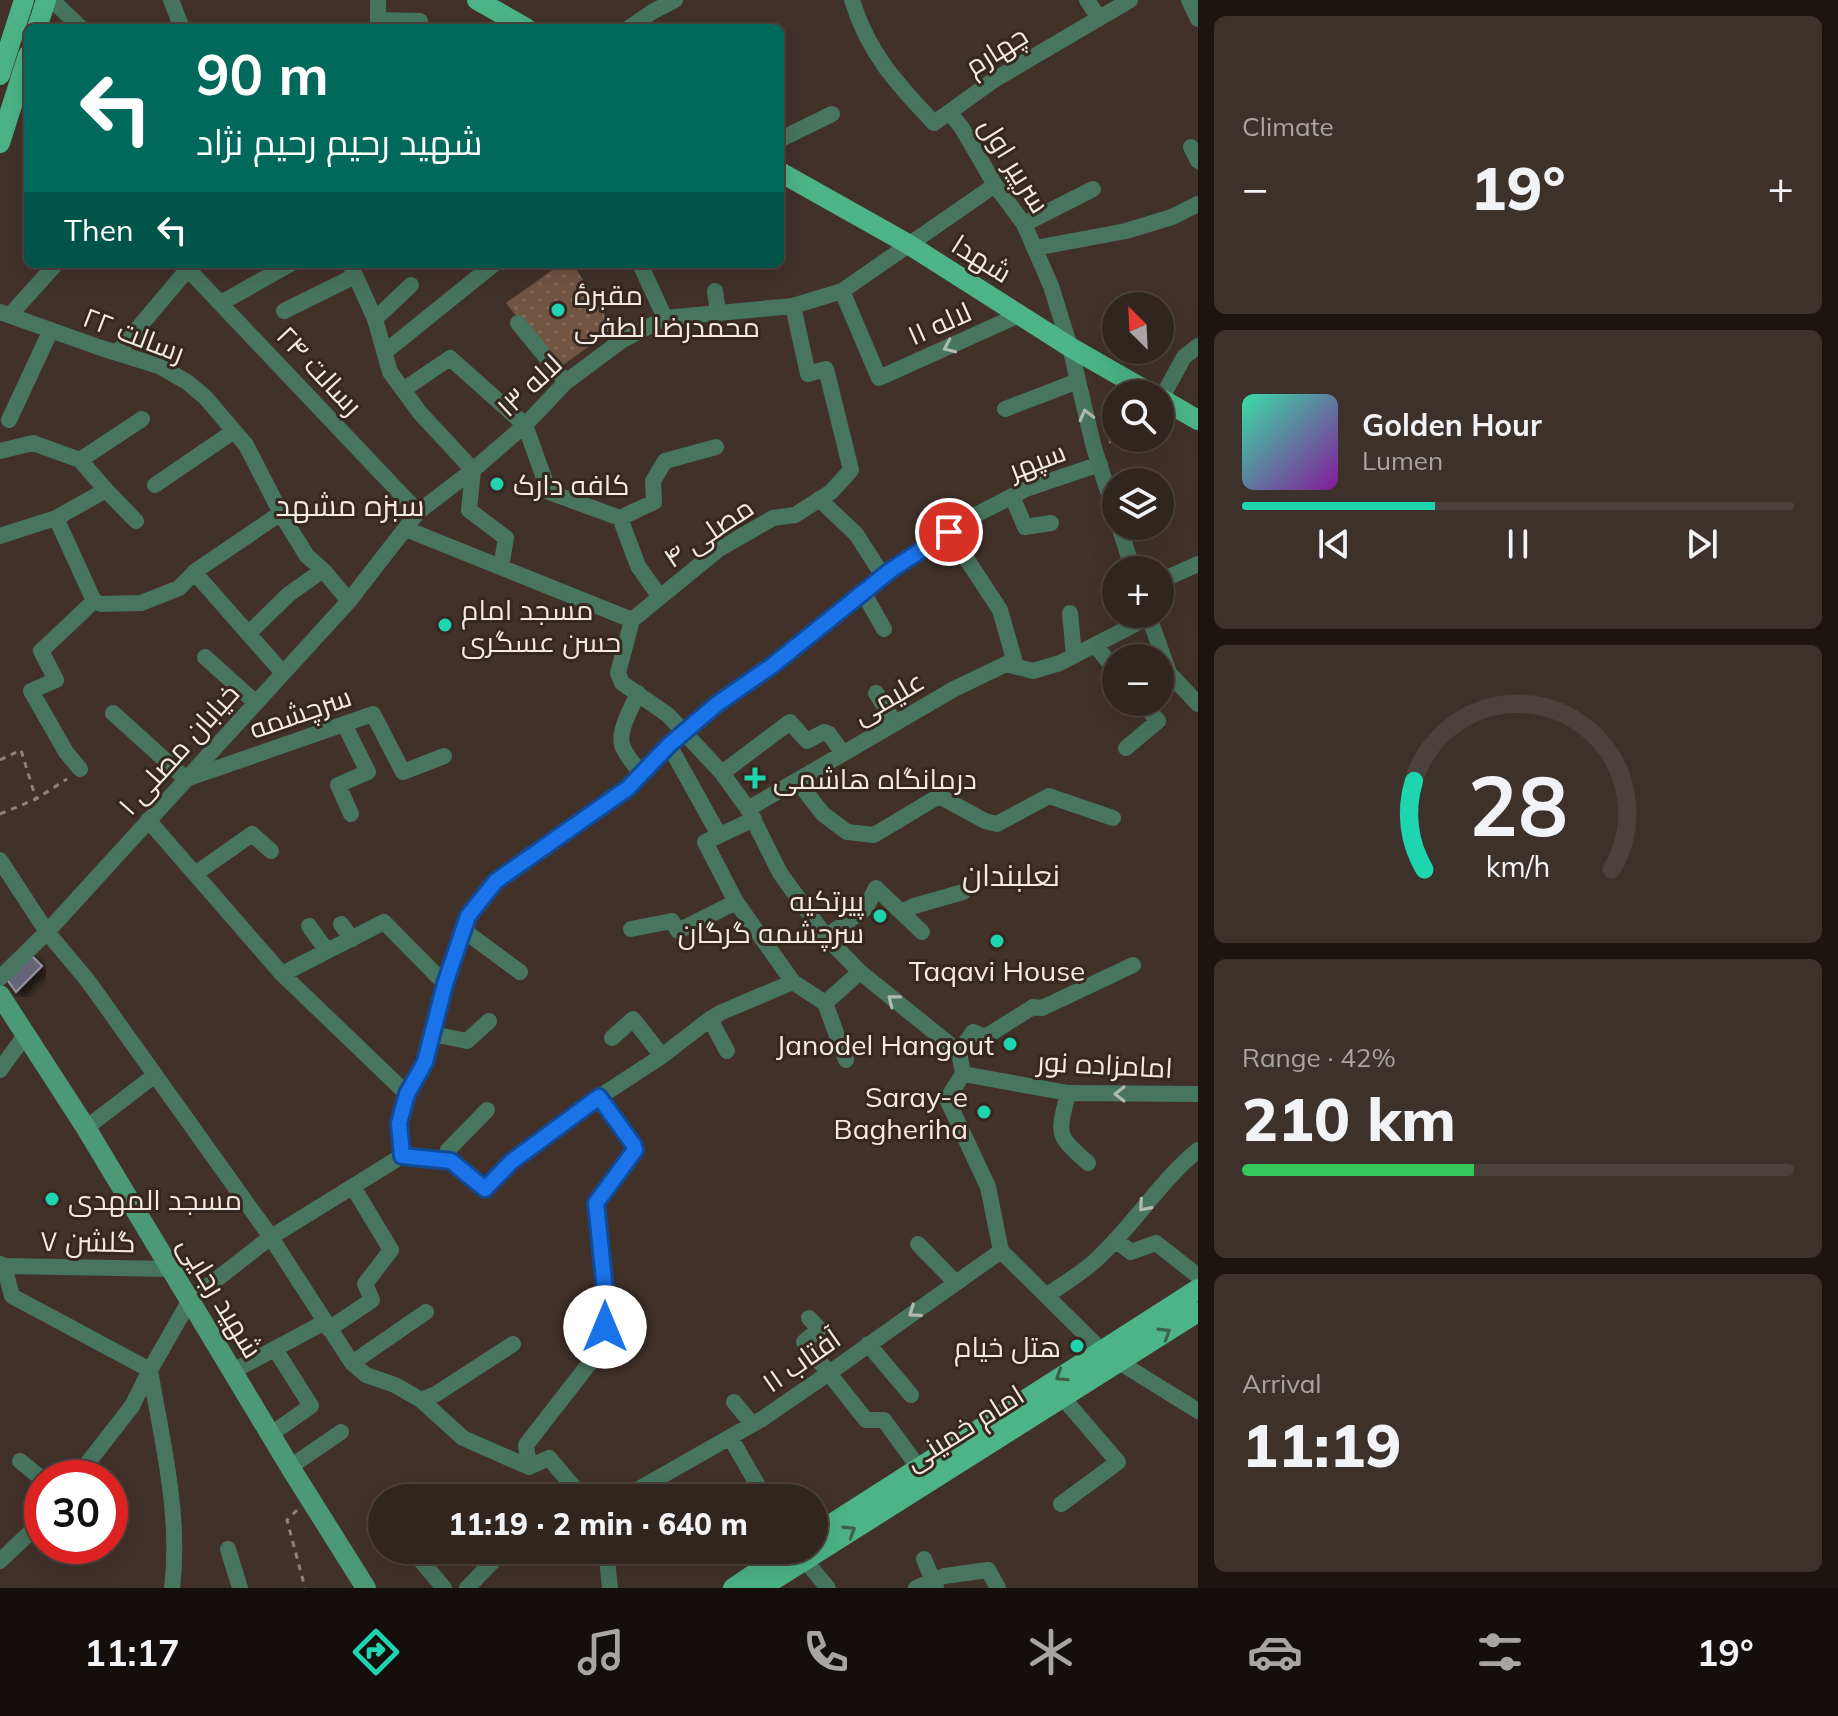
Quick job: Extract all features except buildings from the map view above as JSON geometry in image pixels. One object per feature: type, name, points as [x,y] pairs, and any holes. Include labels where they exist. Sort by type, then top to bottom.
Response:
[{"type":"main road","points":[[0,75],[24,0]]},
{"type":"main road","points":[[39,24],[49,0]]},
{"type":"main road","points":[[479,0],[519,24]]},
{"type":"main road","points":[[0,143],[22,97]]},
{"type":"main road","name":"شهدا","points":[[784,174],[908,244],[1070,347],[1128,380]]},
{"type":"main road","name":"شهدا","points":[[1174,406],[1198,420]]},
{"type":"main road","name":"شهید رجایی","points":[[0,995],[86,1128],[366,1588]]},
{"type":"main road","name":"امام خمینی","points":[[828,1536],[1063,1398],[1198,1289]]},
{"type":"main road","name":"امام خمینی","points":[[828,1526],[919,1468],[1198,1312]]},
{"type":"main road","name":"امام خمینی","points":[[733,1588],[778,1564]]},
{"type":"main road","name":"امام خمینی","points":[[761,1588],[786,1564]]},
{"type":"street","points":[[49,0],[76,24]]},
{"type":"street","points":[[171,0],[180,24]]},
{"type":"street","points":[[378,0],[378,24],[420,21]]},
{"type":"street","points":[[635,24],[675,0]]},
{"type":"street","name":"چهارم","points":[[852,0],[868,41],[885,69],[934,123],[994,80],[1130,0]]},
{"type":"street","points":[[1087,0],[1099,18]]},
{"type":"street","points":[[1189,0],[1198,19]]},
{"type":"street","name":"سرپیر اول","points":[[949,112],[1024,224],[1035,248],[1051,286],[1070,347],[1102,470]]},
{"type":"street","points":[[784,138],[832,114]]},
{"type":"street","name":"لاله ۱۳","points":[[406,529],[418,512],[525,425],[566,382],[621,341],[665,318],[793,306],[842,291],[995,185]]},
{"type":"street","points":[[1024,224],[1093,189]]},
{"type":"street","points":[[1035,248],[1126,231],[1172,217],[1198,204]]},
{"type":"street","points":[[5,313],[52,268]]},
{"type":"street","points":[[117,353],[184,268]]},
{"type":"street","name":"۲۴ رسالت","points":[[188,268],[418,512]]},
{"type":"street","points":[[221,303],[280,268]]},
{"type":"street","points":[[385,352],[489,268]]},
{"type":"street","points":[[642,268],[665,318]]},
{"type":"street","points":[[284,311],[353,270],[375,319],[390,372],[420,413],[473,470],[469,510],[506,538],[501,567]]},
{"type":"street","points":[[375,319],[411,285]]},
{"type":"street","points":[[715,291],[718,312]]},
{"type":"street","name":"۱۱ لاله","points":[[842,291],[879,378],[1019,315]]},
{"type":"street","name":"۴ مصلی","points":[[632,620],[719,549],[773,518],[795,515],[831,492],[851,470],[826,369],[808,374],[793,306]]},
{"type":"street","name":"۲۲ رسالت","points":[[5,313],[159,366],[205,397],[246,445],[307,556],[349,601]]},
{"type":"street","points":[[518,323],[566,382]]},
{"type":"street","points":[[9,420],[51,330]]},
{"type":"street","points":[[1169,380],[1184,357],[1198,346]]},
{"type":"street","points":[[403,390],[450,358],[525,425],[549,492],[620,518],[654,502],[653,481],[665,461],[716,447]]},
{"type":"street","points":[[1005,409],[1078,381]]},
{"type":"street","points":[[80,460],[142,419]]},
{"type":"street","points":[[155,485],[234,431]]},
{"type":"street","points":[[0,451],[33,443],[80,460],[136,521]]},
{"type":"street","name":"سپهر","points":[[402,1156],[399,1123],[407,1094],[425,1062],[463,930],[468,916],[496,881],[628,788],[669,745],[717,704],[773,665],[883,576],[968,519],[1012,496],[1100,464]]},
{"type":"street","points":[[0,536],[56,518],[106,490]]},
{"type":"street","points":[[1012,496],[1025,527],[1051,523]]},
{"type":"street","points":[[819,499],[856,534],[883,576]]},
{"type":"street","points":[[56,518],[94,601],[101,604],[141,603],[179,588],[194,572],[281,513]]},
{"type":"street","points":[[620,518],[638,566],[660,597]]},
{"type":"street","points":[[406,529],[632,620],[618,673],[622,683],[668,715],[722,773],[751,814],[780,873],[826,937],[860,972],[959,1052],[963,1074],[947,1099],[988,1187],[1001,1251],[1111,1359],[1198,1411]]},
{"type":"street","name":"خیابان مصلی ۱","points":[[0,978],[47,932],[349,601],[406,529]]},
{"type":"street","points":[[949,532],[1000,610],[1016,666]]},
{"type":"street","points":[[1174,575],[1198,564]]},
{"type":"street","points":[[248,634],[289,594],[323,570]]},
{"type":"street","points":[[194,572],[283,673]]},
{"type":"street","points":[[863,592],[884,629]]},
{"type":"street","points":[[80,769],[66,752],[31,691],[56,680],[41,651],[94,601]]},
{"type":"street","points":[[1067,660],[1070,613]]},
{"type":"street","points":[[1067,660],[1126,628]]},
{"type":"street","points":[[1152,628],[1169,673],[1198,704]]},
{"type":"street","points":[[1095,645],[1102,654]]},
{"type":"street","points":[[205,657],[255,702]]},
{"type":"street","name":"علیمی","points":[[712,838],[797,781],[954,689],[1006,664],[1033,671],[1067,660]]},
{"type":"street","points":[[638,693],[621,740],[623,748],[641,773]]},
{"type":"street","points":[[876,693],[895,723]]},
{"type":"street","points":[[113,713],[186,779]]},
{"type":"street","name":"سرچشمه","points":[[186,779],[373,714],[403,772],[444,756]]},
{"type":"street","points":[[1126,748],[1158,721],[1154,716]]},
{"type":"street","points":[[722,773],[790,722],[807,741],[824,732],[829,734],[843,753]]},
{"type":"street","points":[[344,724],[368,772],[338,785],[351,814]]},
{"type":"street","points":[[669,745],[712,838],[736,902],[793,982],[825,1003],[846,1060]]},
{"type":"street","points":[[797,781],[823,814],[847,832],[874,835],[939,796],[985,821],[997,824],[1049,796],[1113,818]]},
{"type":"street","points":[[148,820],[282,974],[407,1094]]},
{"type":"street","points":[[195,874],[252,834],[271,851]]},
{"type":"street","points":[[0,860],[47,932],[88,981],[271,1237],[352,1363],[366,1375],[395,1385],[421,1400],[463,1438],[529,1467],[549,1458],[571,1484]]},
{"type":"street","points":[[826,937],[866,908],[876,888],[922,932]]},
{"type":"street","points":[[902,912],[963,892]]},
{"type":"street","points":[[631,929],[672,921],[678,931],[736,902]]},
{"type":"street","points":[[282,974],[384,922],[445,984]]},
{"type":"street","points":[[341,924],[352,939]]},
{"type":"street","points":[[309,926],[327,951]]},
{"type":"street","points":[[463,930],[520,972]]},
{"type":"street","points":[[959,1052],[973,1032],[985,1037],[1033,1007],[1042,1008],[1133,965]]},
{"type":"street","points":[[825,1003],[860,972]]},
{"type":"street","points":[[90,1460],[132,1406],[190,1300],[271,1237],[402,1156],[451,1161],[485,1189],[511,1162],[710,1019],[793,982]]},
{"type":"street","points":[[612,1038],[633,1019],[662,1056]]},
{"type":"street","points":[[710,1019],[727,1051]]},
{"type":"street","points":[[433,1034],[467,1041],[489,1021]]},
{"type":"street","points":[[0,1070],[26,1034]]},
{"type":"street","name":"امامزاده نور","points":[[963,1074],[1068,1093],[1198,1094]]},
{"type":"street","points":[[86,1128],[155,1075]]},
{"type":"street","points":[[1068,1093],[1060,1128],[1067,1144],[1088,1163]]},
{"type":"street","points":[[529,1467],[526,1445],[599,1351],[605,1327],[606,1300],[596,1203],[635,1150],[599,1097]]},
{"type":"street","points":[[451,1161],[448,1150],[487,1110]]},
{"type":"street","points":[[1047,1295],[1098,1259],[1180,1165],[1198,1150]]},
{"type":"street","points":[[233,1371],[372,1300],[365,1284],[391,1250],[353,1187]]},
{"type":"street","points":[[1115,1240],[1131,1252],[1156,1243],[1198,1276]]},
{"type":"street","points":[[918,1244],[956,1283]]},
{"type":"street","name":"آفتاب ۱۱","points":[[649,1484],[752,1424],[1001,1251]]},
{"type":"street","points":[[2,1265],[12,1296],[150,1370]]},
{"type":"street","name":"۷ گلشن","points":[[2,1265],[172,1269]]},
{"type":"street","points":[[352,1363],[426,1312]]},
{"type":"street","points":[[809,1318],[819,1329],[804,1342],[866,1420],[884,1420],[919,1468]]},
{"type":"street","points":[[421,1400],[436,1394],[513,1344]]},
{"type":"street","points":[[868,1344],[911,1395]]},
{"type":"street","points":[[271,1434],[311,1406],[275,1349]]},
{"type":"street","points":[[150,1370],[172,1495],[172,1588]]},
{"type":"street","points":[[1061,1504],[1118,1462],[1063,1398]]},
{"type":"street","points":[[734,1402],[752,1424]]},
{"type":"street","points":[[290,1467],[341,1432]]},
{"type":"street","points":[[730,1437],[757,1484]]},
{"type":"street","points":[[20,1461],[24,1464]]},
{"type":"street","points":[[0,1561],[24,1538]]},
{"type":"street","points":[[228,1549],[240,1588]]},
{"type":"street","points":[[924,1559],[934,1584]]},
{"type":"street","points":[[424,1564],[444,1588]]},
{"type":"street","points":[[467,1588],[490,1564]]},
{"type":"street","points":[[607,1564],[610,1588]]},
{"type":"street","points":[[806,1564],[828,1588]]},
{"type":"street","points":[[916,1588],[934,1584],[944,1576],[988,1570],[998,1588]]},
{"type":"path","points":[[0,760],[21,750],[36,799]]},
{"type":"path","points":[[0,814],[36,799],[80,769]]},
{"type":"path","points":[[305,1588],[287,1520],[309,1497]]},
{"type":"shaded area","points":[[555,268],[575,268],[613,329],[559,368],[506,303]]},
{"type":"place","name":"مقبرهٔ محمدرضا لطفی","points":[[558,310]]},
{"type":"place","name":"کافه دارک","points":[[497,484]]},
{"type":"place","name":"مسجد امام حسن عسگری","points":[[445,625]]},
{"type":"place","name":"درمانگاه هاشمی","points":[[755,778]]},
{"type":"place","name":"پیرتکیه سرچشمه گرگان","points":[[880,916]]},
{"type":"place","name":"Taqavi House","points":[[997,941]]},
{"type":"place","name":"Janodel Hangout","points":[[1010,1044]]},
{"type":"place","name":"Saray-e Bagheriha","points":[[984,1112]]},
{"type":"place","name":"مسجد المهدی","points":[[52,1199]]},
{"type":"place","name":"هتل خیام","points":[[1077,1346]]},
{"type":"district","name":"سبزه مشهد","points":[[350,505]]},
{"type":"district","name":"نعلبندان","points":[[1011,875]]},
{"type":"route","points":[[605,1327],[606,1300],[596,1203],[635,1150],[599,1097],[511,1162],[485,1189],[451,1161],[402,1156],[399,1123],[407,1094],[425,1062],[445,984],[468,916],[496,881],[628,788],[669,745],[717,704],[773,665],[891,570],[949,532]]}]
